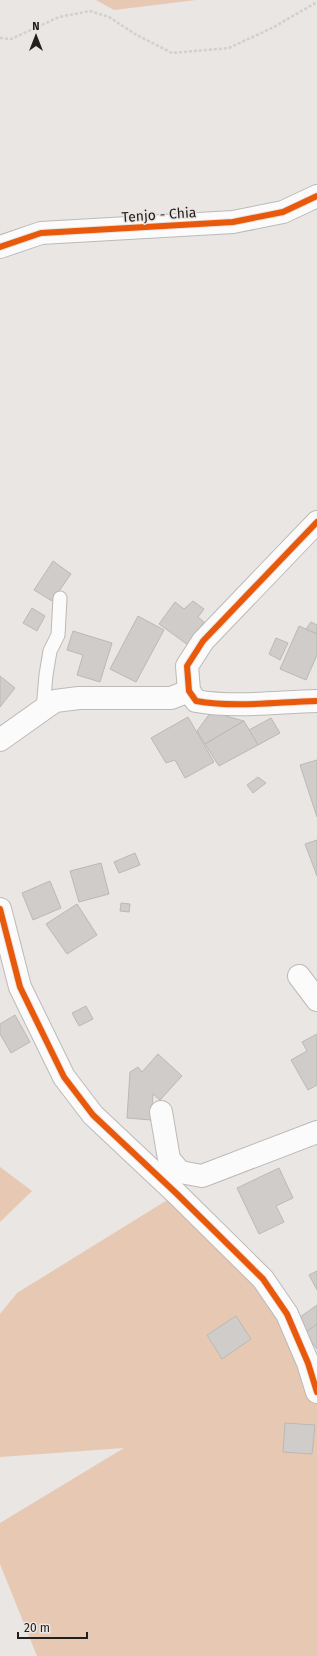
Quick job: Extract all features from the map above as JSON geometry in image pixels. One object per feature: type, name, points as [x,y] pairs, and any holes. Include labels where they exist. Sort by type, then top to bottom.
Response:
[{"type":"street","name":"Tenjo - Chia","points":[[0,247],[42,233],[233,222],[284,212],[317,196]]},
{"type":"street","points":[[317,522],[203,641],[187,666],[189,691],[196,701],[210,703],[317,701]]},
{"type":"street","points":[[0,740],[55,701],[79,698],[171,698],[189,691]]},
{"type":"street","points":[[0,908],[20,987],[64,1077],[93,1115],[177,1194],[263,1279],[287,1314],[308,1363],[317,1392]]},
{"type":"street","points":[[300,976],[317,1000]]},
{"type":"street","points":[[161,1112],[169,1159],[180,1172],[202,1176],[317,1132]]},
{"type":"lane","points":[[43,709],[50,651],[58,635],[60,598]]},
{"type":"path","points":[[0,38],[11,39],[59,17],[90,11],[109,17],[135,34],[172,53],[229,48],[274,27],[317,2]]},
{"type":"shaded area","points":[[96,0],[196,0],[114,10]]},
{"type":"shaded area","points":[[0,1167],[32,1191],[0,1222]]},
{"type":"shaded area","points":[[177,1194],[263,1279],[317,1392],[317,1656],[37,1656],[0,1564],[0,1523],[124,1448],[0,1457],[0,1314],[17,1293]]},
{"type":"building","points":[[53,561],[71,574],[52,601],[34,590]]},
{"type":"building","points":[[193,601],[204,609],[198,617],[204,622],[188,645],[159,624],[175,602],[184,609]]},
{"type":"building","points":[[32,608],[45,616],[37,631],[23,623]]},
{"type":"building","points":[[138,616],[164,630],[136,682],[110,669]]},
{"type":"building","points":[[311,622],[317,625],[317,634],[306,629]]},
{"type":"building","points":[[299,626],[317,634],[317,655],[306,680],[280,669]]},
{"type":"building","points":[[73,631],[112,643],[100,682],[77,675],[83,655],[67,650]]},
{"type":"building","points":[[276,638],[288,643],[280,660],[269,654]]},
{"type":"building","points":[[0,676],[15,688],[0,707]]},
{"type":"building","points":[[211,712],[244,721],[205,744],[197,731]]},
{"type":"building","points":[[188,717],[214,762],[185,778],[175,760],[166,763],[151,738]]},
{"type":"building","points":[[271,718],[280,733],[258,745],[249,730]]},
{"type":"building","points":[[244,721],[258,745],[219,766],[205,744]]},
{"type":"building","points":[[317,760],[317,817],[300,765]]},
{"type":"building","points":[[258,777],[266,783],[253,793],[247,785]]},
{"type":"building","points":[[317,840],[317,876],[305,844]]},
{"type":"building","points":[[135,853],[140,865],[119,873],[114,862]]},
{"type":"building","points":[[101,863],[109,894],[79,902],[70,871]]},
{"type":"building","points":[[50,881],[61,908],[33,920],[22,893]]},
{"type":"building","points":[[121,903],[130,904],[129,912],[120,911]]},
{"type":"building","points":[[77,904],[97,935],[67,954],[46,924]]},
{"type":"building","points":[[86,1006],[93,1019],[79,1026],[72,1013]]},
{"type":"building","points":[[15,1015],[30,1042],[11,1053],[0,1034],[0,1024]]},
{"type":"building","points":[[317,1034],[317,1085],[308,1090],[291,1060],[307,1051],[302,1042]]},
{"type":"building","points":[[158,1054],[182,1076],[160,1100],[153,1094],[151,1120],[127,1118],[130,1072],[138,1067],[142,1072]]},
{"type":"building","points":[[279,1168],[293,1198],[276,1206],[284,1222],[259,1234],[237,1188]]},
{"type":"building","points":[[317,1271],[317,1290],[309,1275]]},
{"type":"building","points":[[317,1305],[317,1324],[305,1333],[296,1320]]},
{"type":"building","points":[[236,1316],[251,1339],[222,1359],[207,1335]]},
{"type":"building","points":[[317,1324],[317,1349],[305,1333]]},
{"type":"building","points":[[285,1423],[315,1425],[312,1454],[283,1452]]},
{"type":"cycle path","points":[[0,247],[41,233],[233,222],[283,212],[317,196]]},
{"type":"cycle path","points":[[317,522],[203,641],[187,666],[189,691],[196,701],[226,704],[317,701]]},
{"type":"cycle path","points":[[0,909],[20,987],[64,1077],[93,1115],[177,1194],[263,1279],[287,1314],[308,1363],[317,1392]]}]
